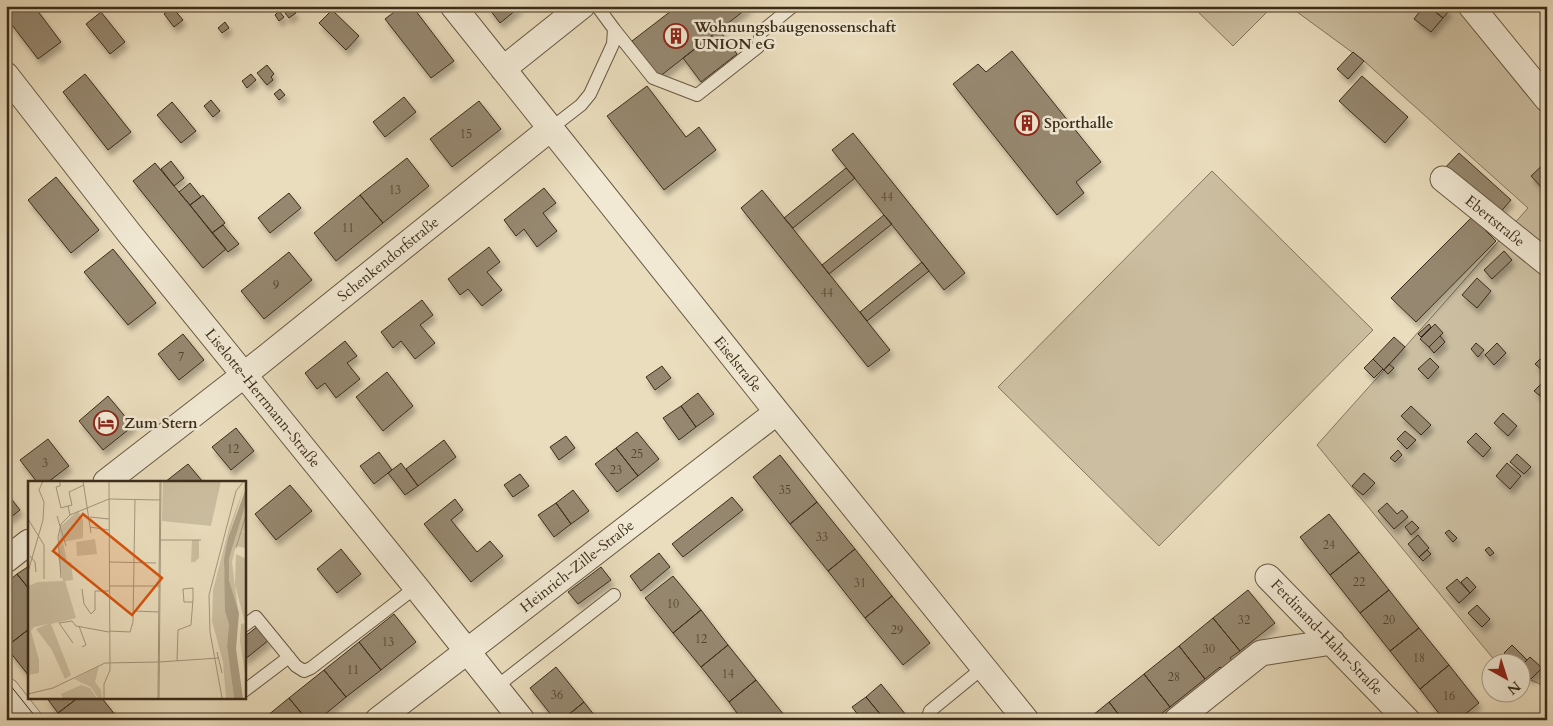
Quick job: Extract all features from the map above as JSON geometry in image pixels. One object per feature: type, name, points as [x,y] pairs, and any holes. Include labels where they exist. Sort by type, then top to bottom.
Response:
[{"type":"street","name":"Eiselstraße","points":[[453,6],[1026,720]]},
{"type":"street","points":[[1471,6],[1547,99]]},
{"type":"street","points":[[502,68],[581,8]]},
{"type":"street","name":"Liselotte-Herrmann-Straße","points":[[6,75],[129,233],[522,720]]},
{"type":"street","name":"Schenkendorfstraße","points":[[107,481],[550,129]]},
{"type":"street","name":"Ebertstraße","points":[[1443,179],[1547,263]]},
{"type":"street","name":"Heinrich-Zille-Straße","points":[[378,720],[777,412]]},
{"type":"street","points":[[6,560],[28,543]]},
{"type":"street","name":"Ferdinand-Hahn-Straße","points":[[1268,576],[1408,720]]},
{"type":"street","points":[[1177,720],[1261,653],[1332,642]]},
{"type":"street","points":[[6,692],[28,720]]},
{"type":"lane","points":[[581,8],[614,29],[653,78],[698,95],[758,47],[761,32],[793,6]]},
{"type":"lane","name":"Schenkendorfstraße","points":[[550,129],[581,104],[590,94],[613,44],[614,29]]},
{"type":"lane","points":[[245,625],[256,617],[288,657],[300,670],[304,671],[311,668],[416,587]]},
{"type":"lane","points":[[496,687],[614,595]]},
{"type":"lane","points":[[245,690],[288,657]]},
{"type":"lane","points":[[928,720],[930,710],[974,675],[985,670]]},
{"type":"shaded area","points":[[1192,6],[1273,6],[1233,46]]},
{"type":"shaded area","points":[[1289,6],[1459,6],[1547,109],[1547,687],[1530,680],[1530,654],[1489,654],[1317,445],[1528,208],[1364,61]]},
{"type":"shaded area","points":[[1212,171],[1373,330],[1159,546],[998,387]]},
{"type":"building","points":[[6,6],[34,6],[61,42],[38,59],[6,17]]},
{"type":"building","points":[[402,6],[412,6],[454,61],[431,78],[385,19]]},
{"type":"building","points":[[487,6],[521,6],[500,23]]},
{"type":"building","name":"Wohnungsbaugenossenschaft UNION eG","points":[[750,6],[659,77],[632,41],[671,11],[668,7]]},
{"type":"building","points":[[1424,6],[1428,6],[1443,18],[1431,32],[1414,19]]},
{"type":"building","points":[[1428,6],[1444,6],[1449,11],[1443,18]]},
{"type":"building","points":[[172,7],[183,20],[174,27],[164,14]]},
{"type":"building","points":[[291,8],[296,13],[289,18],[285,13]]},
{"type":"building","points":[[332,10],[359,36],[346,50],[319,23]]},
{"type":"building","points":[[279,11],[284,17],[279,21],[275,15]]},
{"type":"building","points":[[101,12],[125,42],[110,54],[86,24]]},
{"type":"building","points":[[225,22],[229,28],[222,33],[218,28]]},
{"type":"building","points":[[719,30],[737,54],[701,82],[683,58]]},
{"type":"building","name":"Sporthalle","points":[[1012,51],[1101,162],[1076,182],[1084,193],[1057,215],[953,84],[978,64],[986,72]]},
{"type":"building","points":[[1353,52],[1364,61],[1348,79],[1337,69]]},
{"type":"building","points":[[267,65],[274,74],[271,77],[273,80],[267,85],[257,73]]},
{"type":"building","points":[[85,74],[131,132],[108,150],[63,92]]},
{"type":"building","points":[[251,74],[256,80],[247,88],[242,81]]},
{"type":"building","points":[[1362,76],[1408,117],[1385,143],[1339,101]]},
{"type":"building","points":[[647,86],[686,137],[699,127],[716,150],[664,190],[607,116]]},
{"type":"building","points":[[280,89],[285,95],[279,100],[274,94]]},
{"type":"building","points":[[404,97],[416,112],[385,137],[373,122]]},
{"type":"building","points":[[211,100],[220,111],[213,117],[204,106]]},
{"type":"building","points":[[479,101],[501,129],[452,167],[430,139]]},
{"type":"building","points":[[172,102],[196,131],[181,143],[157,115]]},
{"type":"building","points":[[853,133],[965,273],[944,290],[832,150]]},
{"type":"building","points":[[1459,153],[1511,200],[1497,216],[1441,172]]},
{"type":"building","points":[[407,158],[429,186],[383,223],[360,195]]},
{"type":"building","points":[[171,161],[184,178],[174,186],[161,169]]},
{"type":"building","points":[[1547,161],[1547,186],[1543,189],[1531,176]]},
{"type":"building","points":[[155,163],[226,249],[203,268],[133,181]]},
{"type":"building","points":[[846,168],[855,178],[793,228],[784,218]]},
{"type":"building","points":[[56,177],[99,230],[71,253],[28,200]]},
{"type":"building","points":[[190,183],[201,197],[190,205],[179,192]]},
{"type":"building","points":[[544,188],[556,203],[543,213],[557,231],[537,247],[524,229],[516,236],[504,220]]},
{"type":"building","points":[[762,190],[890,350],[868,367],[741,208]]},
{"type":"building","points":[[289,193],[301,208],[270,233],[258,218]]},
{"type":"building","points":[[203,195],[225,223],[212,233],[190,205]]},
{"type":"building","points":[[360,195],[383,223],[336,261],[314,233]]},
{"type":"building","points":[[884,215],[892,224],[829,274],[822,265]]},
{"type":"building","points":[[1472,217],[1496,241],[1416,322],[1391,298]]},
{"type":"building","points":[[223,225],[239,244],[228,252],[212,233]]},
{"type":"building","points":[[489,247],[500,262],[487,272],[502,290],[482,306],[468,289],[460,295],[448,279]]},
{"type":"building","points":[[113,249],[156,303],[128,325],[84,272]]},
{"type":"building","points":[[1504,251],[1512,260],[1492,279],[1484,270]]},
{"type":"building","points":[[289,252],[312,280],[264,319],[241,291]]},
{"type":"building","points":[[922,262],[929,271],[867,321],[860,312]]},
{"type":"building","points":[[1477,278],[1491,291],[1477,308],[1462,295]]},
{"type":"building","points":[[422,300],[433,315],[420,325],[435,343],[415,359],[401,341],[393,348],[381,332]]},
{"type":"building","points":[[1429,324],[1431,327],[1421,337],[1418,334]]},
{"type":"building","points":[[1435,324],[1443,333],[1429,347],[1420,339]]},
{"type":"building","points":[[183,334],[204,360],[179,380],[158,354]]},
{"type":"building","points":[[1440,336],[1445,342],[1434,353],[1429,347]]},
{"type":"building","points":[[1394,337],[1405,347],[1384,370],[1373,359]]},
{"type":"building","points":[[345,341],[357,356],[347,363],[360,379],[336,398],[325,383],[317,389],[305,373]]},
{"type":"building","points":[[1476,343],[1484,350],[1478,357],[1471,349]]},
{"type":"building","points":[[1497,343],[1506,353],[1494,365],[1485,355]]},
{"type":"building","points":[[1430,358],[1439,367],[1428,379],[1418,369]]},
{"type":"building","points":[[1373,359],[1383,369],[1374,378],[1364,368]]},
{"type":"building","points":[[1540,359],[1547,366],[1543,371],[1535,364]]},
{"type":"building","points":[[1389,364],[1394,368],[1388,374],[1384,370]]},
{"type":"building","points":[[662,366],[671,378],[655,390],[646,377]]},
{"type":"building","points":[[387,372],[413,406],[383,431],[356,397]]},
{"type":"building","points":[[1542,383],[1546,388],[1539,395],[1534,391]]},
{"type":"building","points":[[1547,387],[1547,403],[1539,395]]},
{"type":"building","points":[[698,393],[714,414],[696,427],[681,406]]},
{"type":"building","name":"Zum Stern","points":[[108,396],[133,426],[103,450],[79,421]]},
{"type":"building","points":[[681,406],[696,427],[679,440],[663,418]]},
{"type":"building","points":[[1411,406],[1431,425],[1421,435],[1401,416]]},
{"type":"building","points":[[1503,413],[1517,426],[1508,436],[1494,423]]},
{"type":"building","points":[[236,428],[254,451],[231,470],[212,447]]},
{"type":"building","points":[[1405,431],[1416,440],[1407,449],[1397,439]]},
{"type":"building","points":[[637,432],[659,459],[638,476],[616,448]]},
{"type":"building","points":[[1476,433],[1491,448],[1483,457],[1467,442]]},
{"type":"building","points":[[566,436],[575,448],[559,460],[550,447]]},
{"type":"building","points":[[48,439],[69,466],[49,481],[36,481],[20,460]]},
{"type":"building","points":[[444,440],[456,457],[418,486],[406,469]]},
{"type":"building","points":[[616,448],[638,476],[617,492],[595,464]]},
{"type":"building","points":[[1398,450],[1402,455],[1395,462],[1390,458]]},
{"type":"building","points":[[379,452],[392,470],[374,484],[360,466]]},
{"type":"building","points":[[1517,454],[1531,467],[1524,474],[1510,462]]},
{"type":"building","points":[[780,455],[817,502],[790,524],[753,477]]},
{"type":"building","points":[[401,463],[418,486],[405,495],[388,473]]},
{"type":"building","points":[[1507,463],[1521,476],[1510,489],[1496,476]]},
{"type":"building","points":[[188,464],[202,481],[166,481]]},
{"type":"building","points":[[1364,473],[1375,483],[1363,495],[1352,486]]},
{"type":"building","points":[[520,474],[529,486],[513,497],[504,485]]},
{"type":"building","points":[[290,485],[312,511],[276,540],[255,514]]},
{"type":"building","points":[[573,490],[589,511],[571,524],[556,503]]},
{"type":"building","points":[[6,492],[20,510],[6,521]]},
{"type":"building","points":[[732,497],[743,510],[683,557],[672,544]]},
{"type":"building","points":[[455,499],[463,510],[451,520],[477,552],[490,541],[503,556],[471,582],[424,524]]},
{"type":"building","points":[[817,502],[855,549],[828,571],[790,524]]},
{"type":"building","points":[[556,503],[571,524],[554,537],[538,515]]},
{"type":"building","points":[[1387,503],[1397,514],[1402,510],[1408,517],[1394,529],[1378,511]]},
{"type":"building","points":[[1329,514],[1359,552],[1330,575],[1300,537]]},
{"type":"building","points":[[1412,521],[1419,528],[1411,535],[1405,527]]},
{"type":"building","points":[[1449,530],[1457,538],[1453,542],[1445,533]]},
{"type":"building","points":[[1418,535],[1429,548],[1419,557],[1408,544]]},
{"type":"building","points":[[1489,547],[1494,553],[1490,556],[1485,550]]},
{"type":"building","points":[[341,549],[361,574],[337,593],[317,569]]},
{"type":"building","points":[[855,549],[892,596],[865,618],[828,571]]},
{"type":"building","points":[[1427,550],[1431,554],[1423,561],[1419,557]]},
{"type":"building","points":[[1359,552],[1389,590],[1360,613],[1330,575]]},
{"type":"building","points":[[659,553],[670,567],[641,591],[630,576]]},
{"type":"building","points":[[28,567],[28,588],[17,574]]},
{"type":"building","points":[[601,567],[611,580],[578,604],[568,592]]},
{"type":"building","points":[[17,574],[28,588],[28,630],[6,647],[6,583]]},
{"type":"building","points":[[673,576],[701,610],[673,633],[645,598]]},
{"type":"building","points":[[1467,577],[1476,587],[1470,593],[1461,582]]},
{"type":"building","points":[[1457,579],[1470,593],[1459,603],[1446,588]]},
{"type":"building","points":[[1248,590],[1275,623],[1240,651],[1213,618]]},
{"type":"building","points":[[1389,590],[1419,628],[1390,651],[1360,613]]},
{"type":"building","points":[[892,596],[930,643],[903,665],[865,618]]},
{"type":"building","points":[[1477,605],[1490,619],[1482,627],[1468,613]]},
{"type":"building","points":[[701,610],[728,645],[701,667],[673,633]]},
{"type":"building","points":[[394,614],[416,642],[381,670],[359,642]]},
{"type":"building","points":[[1213,618],[1240,651],[1230,658],[1235,664],[1224,672],[1220,667],[1205,679],[1179,646]]},
{"type":"building","points":[[258,626],[269,640],[245,659],[245,636]]},
{"type":"building","points":[[1419,628],[1449,665],[1420,689],[1390,651]]},
{"type":"building","points":[[28,630],[28,675],[6,647]]},
{"type":"building","points":[[359,642],[381,670],[346,697],[324,670]]},
{"type":"building","points":[[728,645],[756,680],[729,702],[701,667]]},
{"type":"building","points":[[1512,645],[1521,654],[1505,654]]},
{"type":"building","points":[[1179,646],[1205,679],[1170,707],[1144,674]]},
{"type":"building","points":[[1530,657],[1542,668],[1530,678]]},
{"type":"building","points":[[1449,665],[1479,703],[1458,720],[1444,720],[1420,689]]},
{"type":"building","points":[[556,667],[584,702],[562,720],[555,720],[530,688]]},
{"type":"building","points":[[324,670],[346,697],[318,720],[307,720],[289,698]]},
{"type":"building","points":[[1144,674],[1170,707],[1162,713],[1166,718],[1164,720],[1123,720],[1109,702]]},
{"type":"building","points":[[756,680],[784,715],[778,720],[742,720],[729,702]]},
{"type":"building","points":[[881,684],[910,720],[885,720],[866,697]]},
{"type":"building","points":[[866,697],[885,720],[862,720],[852,707]]},
{"type":"building","points":[[47,698],[78,698],[58,713]]},
{"type":"building","points":[[78,698],[102,698],[116,716],[111,720],[63,720],[58,713]]},
{"type":"building","points":[[289,698],[307,720],[262,720]]},
{"type":"building","points":[[584,702],[598,720],[562,720]]},
{"type":"building","points":[[1109,702],[1123,720],[1087,720]]},
{"type":"tram line","points":[[6,680],[38,720]]},
{"type":"tram line","points":[[6,707],[17,720]]},
{"type":"place","name":"Wohnungsbaugenossenschaft UNION eG","points":[[676,36]]},
{"type":"place","name":"Sporthalle","points":[[1027,123]]},
{"type":"place","name":"Zum Stern","points":[[106,423]]}]
